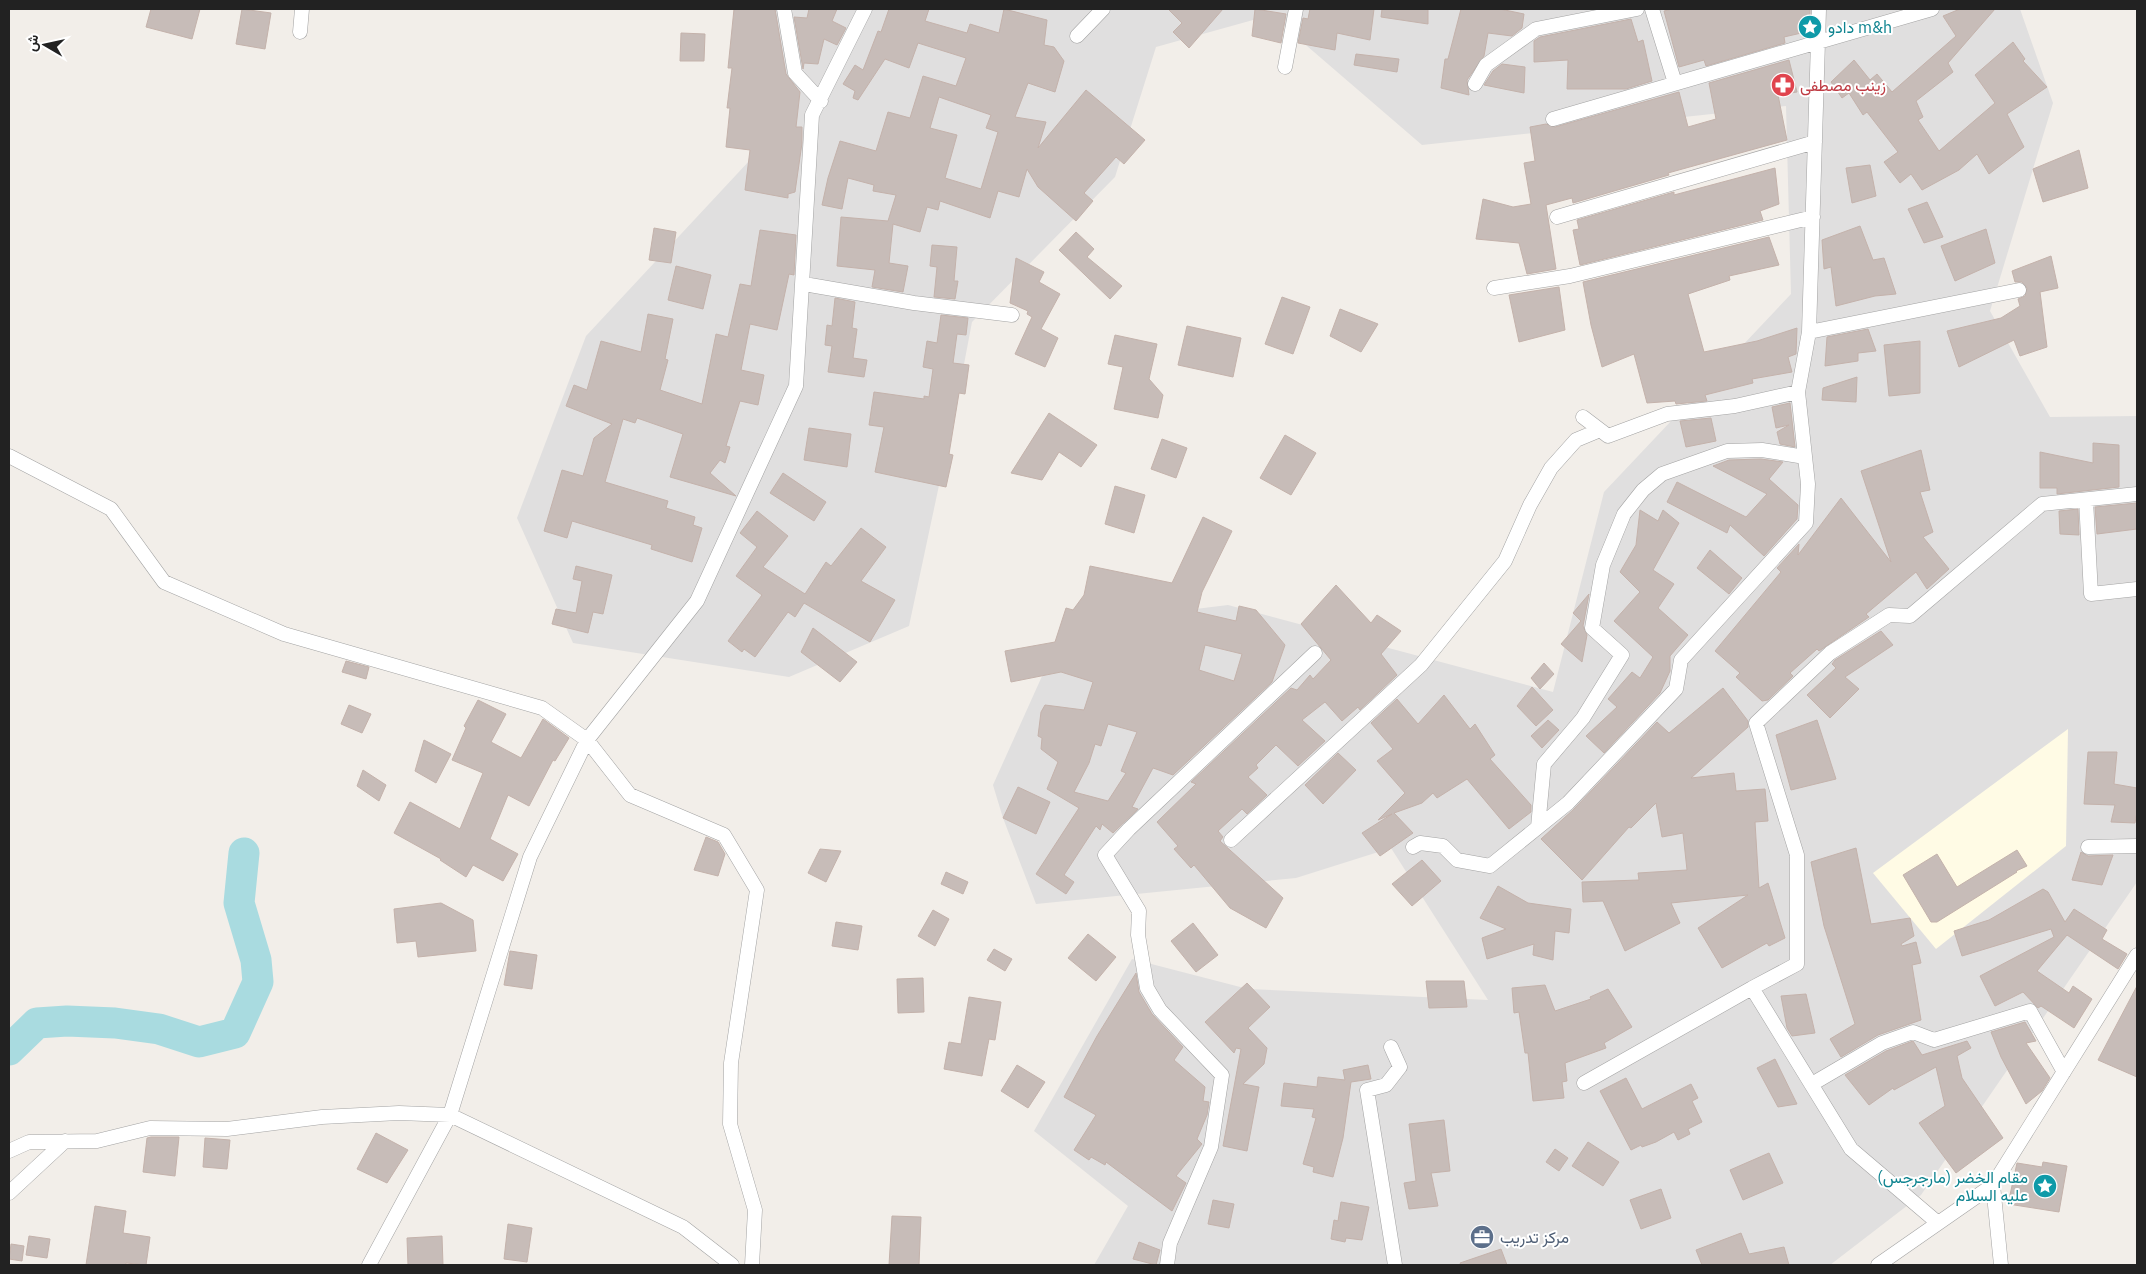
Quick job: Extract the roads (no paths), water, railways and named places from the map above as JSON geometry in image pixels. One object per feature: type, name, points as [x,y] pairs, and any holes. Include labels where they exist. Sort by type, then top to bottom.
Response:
[{"type":"street","points":[[300,32],[302,9]]},
{"type":"street","points":[[784,9],[795,73],[821,100]]},
{"type":"street","points":[[369,1265],[450,1115],[530,857],[587,740],[697,601],[796,386],[804,284],[812,115],[865,9]]},
{"type":"street","points":[[1077,36],[1103,9]]},
{"type":"street","points":[[1285,67],[1296,9]]},
{"type":"street","points":[[1475,84],[1486,65],[1536,29],[1637,9]]},
{"type":"street","points":[[1652,9],[1675,83]]},
{"type":"street","points":[[1413,847],[1420,842],[1443,846],[1457,860],[1490,866],[1568,803],[1676,689],[1681,660],[1806,523],[1808,484],[1798,392],[1808,332],[1819,9]]},
{"type":"street","points":[[1553,119],[1932,9]]},
{"type":"street","points":[[1557,217],[1815,142]]},
{"type":"street","points":[[1494,288],[1570,276],[1813,217]]},
{"type":"street","points":[[804,284],[914,303],[1012,316]]},
{"type":"street","points":[[1808,332],[2019,290]]},
{"type":"street","points":[[1584,416],[1608,436],[1667,414],[1736,406],[1798,392]]},
{"type":"street","points":[[1231,840],[1421,665],[1505,561],[1530,505],[1551,468],[1576,440],[1600,430]]},
{"type":"street","points":[[1538,827],[1544,764],[1583,718],[1622,655],[1592,628],[1603,565],[1624,514],[1643,490],[1662,474],[1727,451],[1762,450],[1805,457]]},
{"type":"street","points":[[9,456],[111,509],[164,582],[284,634],[542,708],[587,740],[630,795],[724,835],[757,890],[731,1063],[730,1124],[755,1210],[752,1265]]},
{"type":"street","points":[[1584,1083],[1797,964],[1797,855],[1756,723],[1830,653],[1889,614],[1910,616],[2042,504],[2137,494]]},
{"type":"street","points":[[2086,500],[2091,594],[2137,589]]},
{"type":"street","points":[[1167,1265],[1170,1243],[1211,1146],[1222,1075],[1160,1010],[1147,988],[1138,935],[1139,911],[1105,855],[1129,829],[1316,653]]},
{"type":"street","points":[[2088,847],[2137,846]]},
{"type":"street","points":[[1878,1265],[1992,1185],[2137,955]]},
{"type":"street","points":[[1752,988],[1851,1149],[1938,1223]]},
{"type":"street","points":[[1812,1084],[1882,1042],[1913,1032],[1934,1040],[2030,1011],[2064,1072]]},
{"type":"street","points":[[1391,1047],[1400,1067],[1386,1085],[1367,1090],[1395,1265]]},
{"type":"street","points":[[9,1151],[29,1142],[97,1141],[150,1128],[227,1129],[322,1117],[399,1113],[450,1115],[683,1227],[732,1265]]},
{"type":"street","points":[[9,1193],[65,1141]]},
{"type":"street","points":[[1992,1185],[2001,1265]]},
{"type":"waterway","points":[[9,1050],[37,1023],[67,1021],[115,1023],[159,1029],[199,1042],[235,1033],[258,982],[256,960],[239,903],[244,853]]},
{"type":"place","name":"دادو m&h","points":[[1810,27]]},
{"type":"place","name":"زينب مصطفى","points":[[1783,85]]},
{"type":"place","name":"مقام الخضر (مارجرجس) عليه السلام","points":[[2045,1186]]},
{"type":"place","name":"مركز تدريب","points":[[1482,1237]]}]
